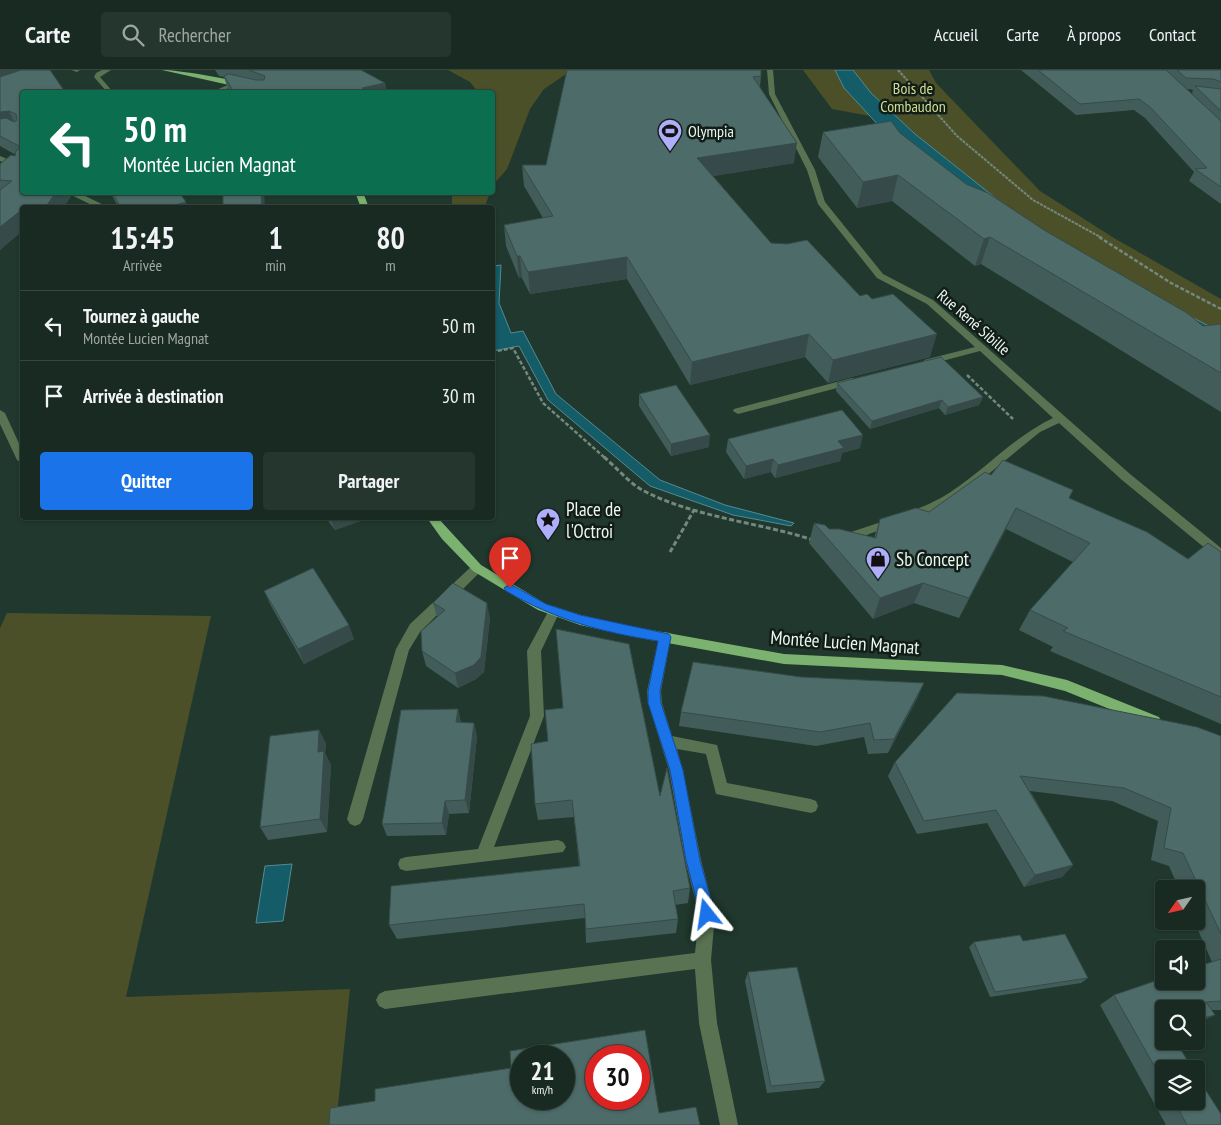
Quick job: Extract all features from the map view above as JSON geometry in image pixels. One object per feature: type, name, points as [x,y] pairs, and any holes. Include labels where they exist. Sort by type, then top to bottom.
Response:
[{"type":"main road","points":[[165,70],[258,90]]},
{"type":"main road","name":"Montée Lucien Magnat","points":[[434,520],[446,536],[477,568],[526,598],[554,611],[620,630],[784,660],[1002,670],[1067,686],[1164,725]]},
{"type":"street","points":[[108,70],[98,74],[97,77],[108,90]]},
{"type":"street","name":"Rue René Sibille","points":[[770,70],[772,94],[811,170],[821,202],[866,262],[880,276],[930,302],[1126,477],[1221,555]]},
{"type":"street","points":[[219,90],[235,84]]},
{"type":"street","points":[[1,159],[20,167]]},
{"type":"street","points":[[76,195],[99,205]]},
{"type":"street","points":[[920,364],[982,348]]},
{"type":"street","points":[[738,411],[862,379]]},
{"type":"street","points":[[0,413],[20,456]]},
{"type":"street","points":[[828,545],[930,508],[956,495],[1036,430],[1061,418]]},
{"type":"street","points":[[355,819],[403,649],[415,628],[477,568]]},
{"type":"street","points":[[483,856],[537,716],[534,651],[554,611]]},
{"type":"street","points":[[665,637],[654,691],[655,703],[676,770],[693,860],[707,914],[703,960],[708,1023],[729,1125]]},
{"type":"street","points":[[668,741],[712,749],[721,789],[811,806]]},
{"type":"street","points":[[406,864],[558,847]]},
{"type":"street","points":[[385,1000],[703,960]]},
{"type":"path","points":[[898,70],[957,136],[1033,200],[1109,242],[1171,283],[1221,309]]},
{"type":"path","points":[[495,351],[513,348],[543,404],[643,491],[694,510],[790,532],[828,545]]},
{"type":"path","points":[[670,552],[694,510]]},
{"type":"green space","points":[[448,70],[572,70],[544,89],[530,109],[507,169],[495,183],[495,90],[476,90],[470,82]]},
{"type":"green space","points":[[803,70],[835,70],[844,88],[870,116],[832,109]]},
{"type":"green space","name":"Bois de Combaudon","points":[[853,70],[929,70],[936,83],[1040,191],[1114,238],[1221,299],[1221,332],[1112,277],[1037,231],[915,134],[871,93]]},
{"type":"green space","points":[[452,195],[489,195],[485,205],[452,205]]},
{"type":"green space","points":[[7,613],[211,616],[126,997],[350,989],[336,1125],[0,1125],[0,628]]},
{"type":"water","points":[[835,70],[853,70],[871,93],[915,134],[1037,231],[1112,277],[1221,332],[1221,345],[1139,304],[881,128],[844,88]]},
{"type":"water","points":[[501,265],[499,303],[511,333],[523,331],[556,394],[660,480],[725,505],[794,523],[791,526],[733,515],[650,486],[548,400],[519,346],[495,351],[495,266]]},
{"type":"water","points":[[292,864],[283,921],[256,923],[265,866]]},
{"type":"building","points":[[21,70],[50,70],[64,90],[20,90],[20,146],[0,136],[0,119],[6,118],[14,122],[17,120],[16,114],[9,111],[0,112],[0,77]]},
{"type":"building","points":[[249,70],[361,70],[385,83],[362,88],[364,90],[233,90],[224,76],[229,74],[264,80],[265,76]]},
{"type":"building","points":[[567,70],[761,70],[761,76],[753,77],[797,143],[697,158],[771,243],[787,244],[807,240],[860,296],[867,294],[872,299],[893,294],[937,334],[833,360],[809,334],[692,362],[627,257],[528,272],[520,256],[517,256],[504,225],[553,216],[522,165],[546,165]]},
{"type":"building","points":[[1038,70],[1166,70],[1221,121],[1221,187],[1195,169],[1207,168],[1150,107],[1139,99],[1080,104]]},
{"type":"building","points":[[1177,70],[1221,70],[1221,82],[1214,79],[1186,78]]},
{"type":"building","points":[[1195,86],[1221,89],[1221,111]]},
{"type":"building","points":[[891,121],[900,133],[966,184],[988,193],[1044,230],[1187,313],[1203,326],[1221,324],[1221,373],[990,237],[984,239],[898,175],[863,182],[823,132]]},
{"type":"building","points":[[20,148],[20,195],[54,195],[47,205],[20,205],[20,212],[0,227],[0,190],[12,181],[0,180],[0,164],[11,155],[15,156],[16,151]]},
{"type":"building","points":[[114,195],[181,195],[186,202],[176,205],[119,205]]},
{"type":"building","points":[[223,195],[261,195],[262,205],[223,205]]},
{"type":"building","points":[[941,357],[983,397],[948,407],[942,400],[872,421],[837,383]]},
{"type":"building","points":[[676,385],[710,435],[671,444],[639,394]]},
{"type":"building","points":[[842,410],[863,435],[838,441],[844,448],[778,465],[773,459],[746,466],[728,439]]},
{"type":"building","points":[[1003,460],[1073,490],[1069,498],[1147,532],[1188,559],[1208,543],[1221,552],[1221,697],[1063,631],[1068,628],[1030,610],[1090,543],[1016,508],[969,598],[923,583],[880,598],[814,523],[825,525],[829,529],[839,529],[876,538],[880,519],[916,508],[929,512],[985,472],[991,475]]},
{"type":"building","points":[[313,568],[349,625],[298,649],[264,591]]},
{"type":"building","points":[[453,583],[487,603],[481,657],[474,665],[455,673],[422,651],[421,631],[445,610],[433,603]]},
{"type":"building","points":[[556,629],[629,644],[660,796],[667,768],[690,888],[673,891],[678,919],[586,929],[584,904],[389,925],[391,886],[580,866],[572,800],[535,804],[531,744],[548,741],[545,710],[563,708]]},
{"type":"building","points":[[693,662],[801,677],[924,683],[894,739],[874,740],[870,723],[820,732],[681,712]]},
{"type":"building","points":[[957,693],[1043,696],[1197,727],[1221,736],[1221,934],[1205,900],[1205,880],[1196,880],[1183,853],[1164,848],[1171,808],[1124,788],[1020,776],[1073,865],[1035,875],[996,810],[924,821],[895,762]]},
{"type":"building","points":[[458,709],[456,722],[474,723],[465,800],[445,801],[442,823],[382,824],[401,710]]},
{"type":"building","points":[[319,730],[318,752],[324,751],[320,819],[260,827],[270,736]]},
{"type":"building","points":[[1065,934],[1088,978],[995,992],[974,942],[1020,935],[1023,941]]},
{"type":"building","points":[[1221,959],[1221,1001],[1206,1002],[1215,1015],[1205,1018],[1205,1000],[1155,1000],[1155,1050],[1181,1050],[1187,1060],[1155,1060],[1155,1067],[1114,995],[1155,981],[1155,990],[1205,990],[1205,964]]},
{"type":"building","points":[[797,967],[825,1081],[771,1086],[748,972]]},
{"type":"building","points":[[645,1030],[648,1045],[585,1045],[585,1110],[650,1110],[650,1060],[659,1113],[696,1107],[700,1125],[329,1125],[330,1108],[375,1101],[375,1089],[510,1068],[510,1110],[575,1110],[575,1045],[549,1045]]},
{"type":"building","points":[[1205,1089],[1221,1114],[1221,1125],[1187,1125],[1179,1110],[1205,1110]]},
{"type":"place","name":"Olympia","points":[[670,152]]},
{"type":"place","name":"Place de l'Octroi","points":[[548,541]]},
{"type":"place","name":"Sb Concept","points":[[878,580]]},
{"type":"route","points":[[510,588],[542,607],[580,620],[665,637],[654,691],[655,703],[676,770],[693,860],[707,914]]}]
